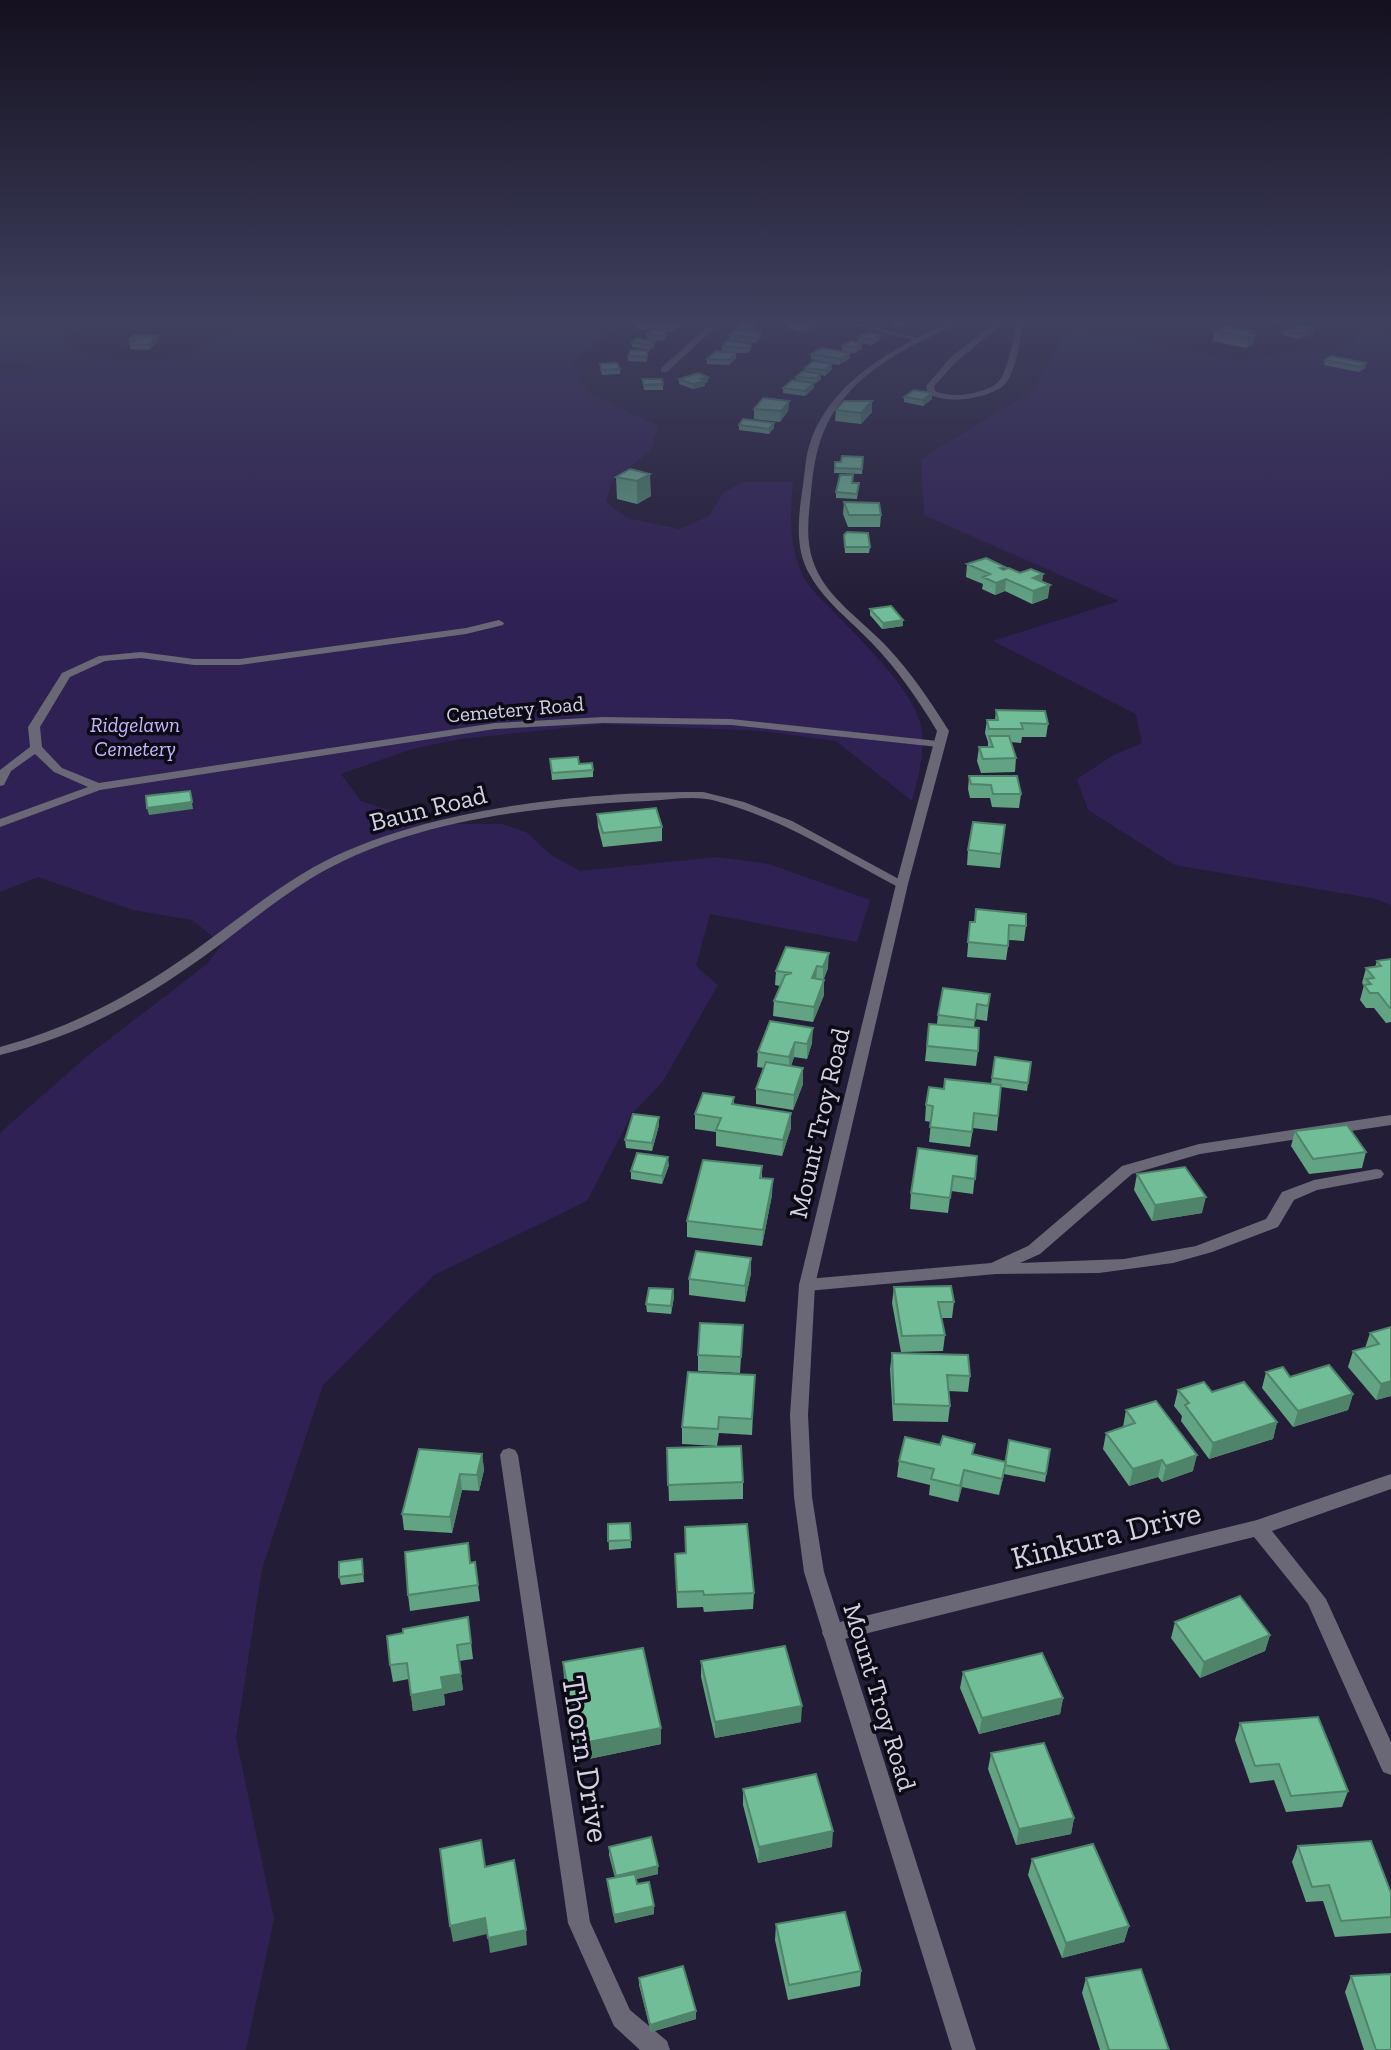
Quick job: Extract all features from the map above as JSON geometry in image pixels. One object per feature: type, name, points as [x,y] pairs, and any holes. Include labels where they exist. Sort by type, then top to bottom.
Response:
[{"type":"street","name":"Mount Troy Road","points":[[829,414],[812,452],[801,537],[820,584],[879,644],[926,702],[943,731],[902,884],[807,1285],[799,1415],[803,1496],[814,1572],[964,2050]]},
{"type":"street","points":[[98,787],[58,770],[36,748],[34,727],[66,674],[103,658],[141,655],[194,662],[240,662],[466,631],[499,623]]},
{"type":"street","name":"Cemetery Road","points":[[0,823],[98,787],[495,726],[576,722],[731,722],[938,744]]},
{"type":"street","points":[[0,783],[6,769],[36,748]]},
{"type":"street","name":"Baun Road","points":[[0,1051],[37,1044],[129,1003],[307,875],[374,843],[488,814],[635,798],[714,796],[769,816],[902,884]]},
{"type":"street","points":[[994,1269],[1034,1250],[1127,1170],[1199,1149],[1391,1120]]},
{"type":"street","points":[[807,1285],[994,1269],[1057,1270],[1151,1260],[1196,1251],[1272,1223],[1287,1196],[1314,1185],[1376,1174]]},
{"type":"street","name":"Thorn Drive","points":[[509,1455],[579,1923],[622,2018],[658,2050]]},
{"type":"street","name":"Kinkura Drive","points":[[832,1633],[1258,1528],[1391,1481]]},
{"type":"street","points":[[1258,1528],[1316,1599],[1391,1765]]},
{"type":"green space","name":"Ridgelawn Cemetery","points":[[0,414],[632,414],[658,426],[651,450],[612,481],[606,502],[627,518],[679,529],[709,516],[724,492],[743,482],[793,482],[792,530],[795,553],[803,576],[887,669],[900,685],[919,718],[922,733],[921,759],[912,801],[836,741],[763,731],[602,724],[460,739],[412,749],[341,774],[361,801],[429,824],[502,824],[526,832],[551,855],[580,871],[717,857],[769,864],[870,900],[857,942],[710,914],[696,966],[718,985],[663,1081],[632,1114],[587,1201],[434,1275],[323,1385],[262,1569],[236,1738],[274,1919],[246,2050],[0,2050],[0,1133],[86,1057],[207,964],[222,944],[192,920],[133,910],[38,877],[0,892]]},
{"type":"green space","points":[[995,414],[1391,414],[1391,905],[1376,899],[1175,865],[1088,810],[1077,779],[1112,756],[1142,743],[1136,714],[993,641],[1119,601],[924,515],[921,459]]},
{"type":"building","points":[[743,419],[774,423],[769,429],[739,425]]},
{"type":"building","points":[[842,456],[863,457],[862,469],[835,468],[835,462],[841,462]]},
{"type":"building","points":[[630,469],[650,474],[637,481],[616,477]]},
{"type":"building","points":[[840,475],[853,475],[852,483],[859,483],[857,494],[836,492]]},
{"type":"building","points":[[844,502],[879,503],[881,515],[849,515]]},
{"type":"building","points":[[847,532],[868,533],[870,547],[845,547],[844,535]]},
{"type":"building","points":[[986,558],[1005,567],[1000,568],[1003,570],[1009,568],[1020,573],[1031,569],[1043,574],[1033,578],[1050,585],[1033,591],[1006,579],[996,583],[983,577],[990,574],[967,564]]},
{"type":"building","points":[[891,606],[903,620],[883,623],[870,609]]},
{"type":"building","points":[[996,710],[1045,711],[1048,724],[1021,723],[1023,729],[989,729],[987,720],[998,720]]},
{"type":"building","points":[[989,736],[1009,736],[1016,758],[983,759],[979,747],[993,747]]},
{"type":"building","points":[[578,757],[579,764],[592,763],[593,770],[552,773],[550,759]]},
{"type":"building","points":[[969,776],[1017,776],[1021,794],[993,794],[991,785],[971,784]]},
{"type":"building","points":[[190,791],[192,802],[147,808],[146,796]]},
{"type":"building","points":[[656,808],[662,827],[603,833],[597,814]]},
{"type":"building","points":[[973,822],[1005,825],[1001,854],[968,850]]},
{"type":"building","points":[[976,909],[1026,914],[1026,926],[1009,925],[1008,946],[968,942],[970,922],[975,922]]},
{"type":"building","points":[[786,947],[829,953],[823,967],[817,966],[812,978],[824,980],[814,1007],[774,1001],[785,975],[792,973],[776,971]]},
{"type":"building","points":[[1391,959],[1390,1008],[1378,993],[1370,993],[1364,985],[1371,984],[1366,979],[1374,978],[1366,968],[1381,966],[1377,961]]},
{"type":"building","points":[[943,988],[990,994],[988,1006],[977,1004],[975,1020],[938,1015]]},
{"type":"building","points":[[770,1021],[813,1028],[807,1044],[795,1042],[789,1057],[758,1052]]},
{"type":"building","points":[[929,1024],[979,1028],[978,1051],[927,1046]]},
{"type":"building","points":[[995,1057],[1031,1062],[1028,1083],[992,1078]]},
{"type":"building","points":[[766,1062],[803,1068],[794,1095],[756,1089]]},
{"type":"building","points":[[945,1079],[1001,1085],[998,1116],[974,1113],[972,1132],[930,1127],[933,1106],[926,1105],[929,1087],[944,1089]]},
{"type":"building","points":[[703,1093],[734,1097],[732,1104],[791,1113],[783,1140],[716,1130],[721,1118],[695,1114]]},
{"type":"building","points":[[633,1114],[659,1117],[652,1143],[625,1140]]},
{"type":"building","points":[[1347,1125],[1366,1152],[1313,1159],[1295,1131]]},
{"type":"building","points":[[918,1148],[977,1156],[975,1179],[953,1176],[950,1198],[911,1193]]},
{"type":"building","points":[[637,1153],[668,1157],[662,1176],[631,1171]]},
{"type":"building","points":[[703,1160],[762,1166],[760,1178],[773,1179],[763,1230],[687,1221]]},
{"type":"building","points":[[1185,1167],[1206,1197],[1155,1205],[1137,1174]]},
{"type":"building","points":[[696,1251],[751,1258],[745,1286],[689,1279]]},
{"type":"building","points":[[951,1286],[954,1302],[938,1302],[945,1335],[902,1336],[894,1287]]},
{"type":"building","points":[[649,1288],[673,1289],[671,1306],[646,1304]]},
{"type":"building","points":[[700,1323],[743,1325],[741,1357],[698,1355]]},
{"type":"building","points":[[1391,1327],[1391,1381],[1381,1384],[1353,1351],[1379,1344],[1370,1333]]},
{"type":"building","points":[[892,1353],[968,1355],[970,1376],[947,1375],[950,1406],[894,1404]]},
{"type":"building","points":[[1329,1365],[1353,1394],[1298,1411],[1266,1372],[1283,1367],[1290,1377]]},
{"type":"building","points":[[688,1372],[755,1375],[752,1419],[719,1417],[718,1429],[682,1427]]},
{"type":"building","points":[[1204,1382],[1212,1392],[1244,1382],[1277,1422],[1213,1443],[1185,1405],[1189,1403],[1178,1390]]},
{"type":"building","points":[[1156,1401],[1197,1455],[1166,1466],[1162,1460],[1133,1469],[1106,1433],[1135,1423],[1126,1410]]},
{"type":"building","points":[[943,1436],[975,1444],[972,1454],[1006,1462],[1002,1479],[964,1470],[960,1486],[931,1479],[934,1469],[899,1461],[905,1437],[940,1445]]},
{"type":"building","points":[[1009,1440],[1050,1449],[1046,1474],[1005,1465]]},
{"type":"building","points":[[741,1446],[743,1482],[668,1485],[667,1448]]},
{"type":"building","points":[[419,1449],[482,1454],[477,1475],[460,1474],[450,1517],[402,1514]]},
{"type":"building","points":[[630,1523],[631,1540],[608,1541],[608,1524]]},
{"type":"building","points":[[747,1524],[754,1593],[704,1595],[703,1591],[677,1592],[675,1554],[686,1553],[685,1527]]},
{"type":"building","points":[[468,1543],[470,1563],[475,1562],[478,1585],[408,1595],[405,1552]]},
{"type":"building","points":[[362,1559],[363,1574],[339,1577],[339,1562]]},
{"type":"building","points":[[1240,1596],[1270,1635],[1204,1662],[1175,1622]]},
{"type":"building","points":[[468,1617],[471,1643],[457,1645],[461,1674],[441,1677],[443,1689],[411,1695],[407,1663],[390,1665],[387,1636],[403,1633],[403,1629]]},
{"type":"building","points":[[785,1646],[802,1706],[715,1722],[701,1661]]},
{"type":"building","points":[[643,1648],[661,1728],[578,1744],[563,1662]]},
{"type":"building","points":[[1042,1653],[1063,1698],[982,1718],[963,1672]]},
{"type":"building","points":[[1318,1717],[1348,1791],[1291,1796],[1279,1764],[1255,1766],[1240,1723]]},
{"type":"building","points":[[1044,1743],[1074,1818],[1019,1829],[991,1753]]},
{"type":"building","points":[[816,1774],[833,1831],[759,1847],[743,1789]]},
{"type":"building","points":[[651,1837],[658,1866],[616,1876],[609,1847]]},
{"type":"building","points":[[481,1840],[485,1867],[514,1860],[526,1930],[488,1938],[485,1918],[450,1926],[440,1849]]},
{"type":"building","points":[[1371,1841],[1391,1893],[1391,1917],[1341,1921],[1329,1885],[1312,1887],[1298,1846]]},
{"type":"building","points":[[1093,1844],[1129,1926],[1066,1943],[1032,1859]]},
{"type":"building","points":[[635,1874],[637,1884],[649,1882],[654,1906],[614,1915],[607,1879]]},
{"type":"building","points":[[845,1912],[861,1971],[789,1985],[776,1924]]},
{"type":"building","points":[[683,1966],[696,2011],[650,2025],[639,1978]]},
{"type":"building","points":[[1141,1969],[1169,2050],[1109,2050],[1086,1978]]},
{"type":"building","points":[[1391,1974],[1391,2050],[1376,2050],[1351,1976]]}]
